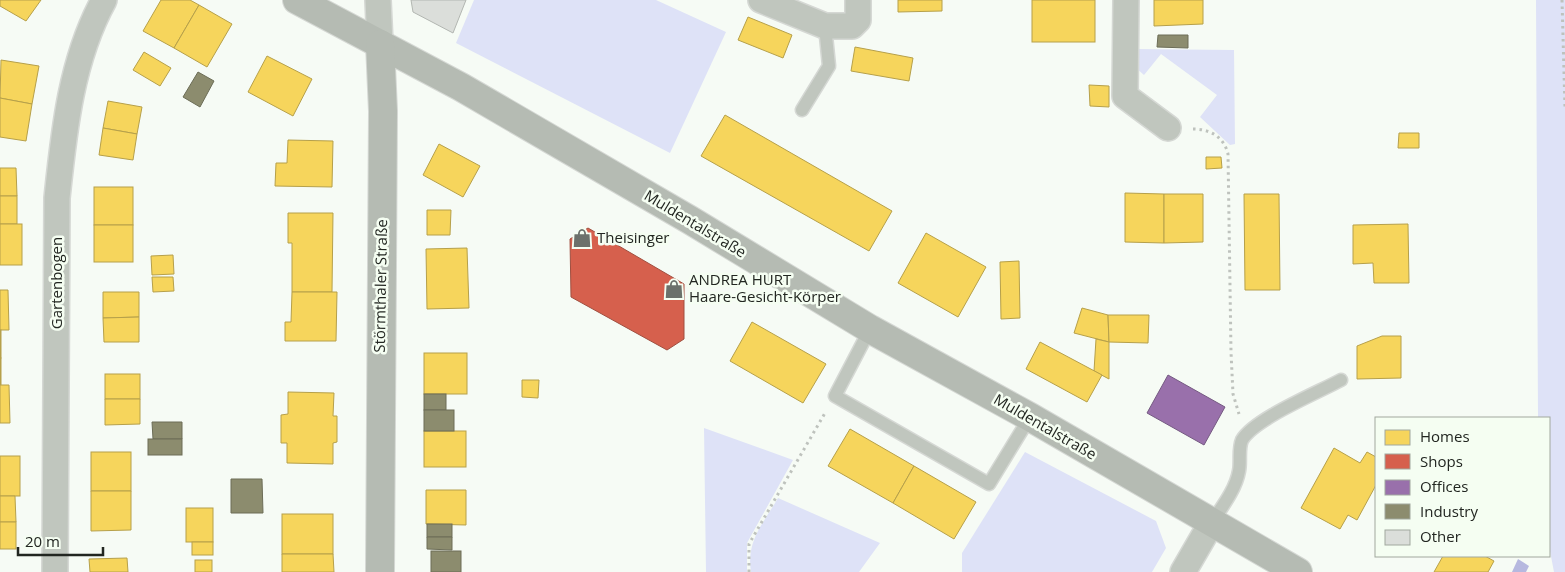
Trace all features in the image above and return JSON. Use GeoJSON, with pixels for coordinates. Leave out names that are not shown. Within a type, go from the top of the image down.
{"type":"FeatureCollection","features":[{"type":"Feature","properties":{"kind":"main road","name":"Muldentalstraße"},"geometry":{"type":"LineString","coordinates":[[297,0],[461,87],[870,329],[1030,417],[1298,572]]}},
{"type":"Feature","properties":{"kind":"main road","name":"Störmthaler Straße"},"geometry":{"type":"LineString","coordinates":[[380,44],[383,111],[380,572]]}},
{"type":"Feature","properties":{"kind":"street","name":"Gartenbogen"},"geometry":{"type":"LineString","coordinates":[[55,572],[58,198],[63,139],[75,78],[92,20],[104,0]]}},
{"type":"Feature","properties":{"kind":"street","name":"Störmthaler Straße"},"geometry":{"type":"LineString","coordinates":[[378,0],[380,44]]}},
{"type":"Feature","properties":{"kind":"street"},"geometry":{"type":"LineString","coordinates":[[762,0],[825,26],[852,26],[858,20],[858,0]]}},
{"type":"Feature","properties":{"kind":"street"},"geometry":{"type":"LineString","coordinates":[[1126,0],[1125,96],[1168,128]]}},
{"type":"Feature","properties":{"kind":"street"},"geometry":{"type":"LineString","coordinates":[[1183,572],[1212,522]]}},
{"type":"Feature","properties":{"kind":"lane"},"geometry":{"type":"LineString","coordinates":[[802,110],[829,66],[825,26]]}},
{"type":"Feature","properties":{"kind":"lane"},"geometry":{"type":"LineString","coordinates":[[870,329],[835,396],[989,484],[1030,417]]}},
{"type":"Feature","properties":{"kind":"lane"},"geometry":{"type":"LineString","coordinates":[[1212,522],[1234,487],[1239,472],[1241,442],[1250,431],[1274,415],[1341,380]]}},
{"type":"Feature","properties":{"kind":"path"},"geometry":{"type":"LineString","coordinates":[[1562,0],[1565,108]]}},
{"type":"Feature","properties":{"kind":"path"},"geometry":{"type":"LineString","coordinates":[[1168,128],[1202,129],[1215,134],[1226,146],[1233,394],[1239,414],[1250,431]]}},
{"type":"Feature","properties":{"kind":"path"},"geometry":{"type":"LineString","coordinates":[[750,572],[749,544],[835,396]]}},
{"type":"Feature","properties":{"kind":"shaded area"},"geometry":{"type":"Polygon","coordinates":[[[474,0],[656,0],[726,32],[670,153],[456,43],[474,0]]]}},
{"type":"Feature","properties":{"kind":"shaded area"},"geometry":{"type":"Polygon","coordinates":[[[1536,0],[1565,0],[1565,572],[1554,572],[1550,551],[1550,417],[1538,417],[1536,0]]]}},
{"type":"Feature","properties":{"kind":"shaded area"},"geometry":{"type":"Polygon","coordinates":[[[1134,49],[1234,50],[1235,144],[1230,145],[1200,117],[1217,95],[1161,54],[1144,75],[1135,67],[1134,49]]]}},
{"type":"Feature","properties":{"kind":"shaded area"},"geometry":{"type":"Polygon","coordinates":[[[704,428],[793,460],[747,543],[747,572],[706,572],[704,428]]]}},
{"type":"Feature","properties":{"kind":"shaded area"},"geometry":{"type":"Polygon","coordinates":[[[1025,452],[1156,521],[1166,548],[1152,572],[962,572],[962,553],[1025,452]]]}},
{"type":"Feature","properties":{"kind":"shaded area"},"geometry":{"type":"Polygon","coordinates":[[[778,498],[880,543],[859,572],[751,572],[750,561],[753,542],[778,498]]]}},
{"type":"Feature","properties":{"kind":"water"},"geometry":{"type":"Polygon","coordinates":[[[1518,559],[1529,566],[1526,572],[1512,572],[1518,559]]]}},
{"type":"Feature","properties":{"kind":"building: Homes"},"geometry":{"type":"Polygon","coordinates":[[[0,0],[41,0],[26,21],[0,6],[0,0]]]}},
{"type":"Feature","properties":{"kind":"building: Homes"},"geometry":{"type":"Polygon","coordinates":[[[161,0],[190,0],[199,5],[174,48],[143,31],[161,0]]]}},
{"type":"Feature","properties":{"kind":"building: Homes"},"geometry":{"type":"Polygon","coordinates":[[[898,0],[942,0],[942,11],[898,12],[898,0]]]}},
{"type":"Feature","properties":{"kind":"building: Homes"},"geometry":{"type":"Polygon","coordinates":[[[1032,0],[1095,0],[1095,42],[1032,42],[1032,0]]]}},
{"type":"Feature","properties":{"kind":"building: Homes"},"geometry":{"type":"Polygon","coordinates":[[[1154,0],[1203,0],[1203,24],[1154,26],[1154,0]]]}},
{"type":"Feature","properties":{"kind":"building: Homes"},"geometry":{"type":"Polygon","coordinates":[[[199,5],[232,24],[207,67],[174,48],[199,5]]]}},
{"type":"Feature","properties":{"kind":"building: Homes"},"geometry":{"type":"Polygon","coordinates":[[[748,17],[792,35],[783,58],[738,40],[748,17]]]}},
{"type":"Feature","properties":{"kind":"building: Homes"},"geometry":{"type":"Polygon","coordinates":[[[855,47],[913,58],[909,81],[851,71],[855,47]]]}},
{"type":"Feature","properties":{"kind":"building: Homes"},"geometry":{"type":"Polygon","coordinates":[[[144,52],[171,68],[160,86],[133,70],[144,52]]]}},
{"type":"Feature","properties":{"kind":"building: Homes"},"geometry":{"type":"Polygon","coordinates":[[[267,56],[312,79],[293,116],[248,92],[267,56]]]}},
{"type":"Feature","properties":{"kind":"building: Homes"},"geometry":{"type":"Polygon","coordinates":[[[1,60],[39,66],[32,104],[0,98],[1,60]]]}},
{"type":"Feature","properties":{"kind":"building: Homes"},"geometry":{"type":"Polygon","coordinates":[[[1089,85],[1109,86],[1109,107],[1090,106],[1089,85]]]}},
{"type":"Feature","properties":{"kind":"building: Homes"},"geometry":{"type":"Polygon","coordinates":[[[0,98],[32,104],[26,141],[0,137],[0,98]]]}},
{"type":"Feature","properties":{"kind":"building: Homes"},"geometry":{"type":"Polygon","coordinates":[[[108,101],[142,107],[137,134],[103,128],[108,101]]]}},
{"type":"Feature","properties":{"kind":"building: Homes"},"geometry":{"type":"Polygon","coordinates":[[[725,115],[892,211],[869,251],[701,156],[725,115]]]}},
{"type":"Feature","properties":{"kind":"building: Homes"},"geometry":{"type":"Polygon","coordinates":[[[103,128],[137,134],[133,160],[99,155],[103,128]]]}},
{"type":"Feature","properties":{"kind":"building: Homes"},"geometry":{"type":"Polygon","coordinates":[[[1399,133],[1419,133],[1419,148],[1398,148],[1399,133]]]}},
{"type":"Feature","properties":{"kind":"building: Homes"},"geometry":{"type":"Polygon","coordinates":[[[288,140],[333,141],[332,187],[275,186],[276,163],[287,163],[288,140]]]}},
{"type":"Feature","properties":{"kind":"building: Homes"},"geometry":{"type":"Polygon","coordinates":[[[439,144],[480,166],[463,197],[423,175],[439,144]]]}},
{"type":"Feature","properties":{"kind":"building: Homes"},"geometry":{"type":"Polygon","coordinates":[[[1206,157],[1221,157],[1222,168],[1206,169],[1206,157]]]}},
{"type":"Feature","properties":{"kind":"building: Homes"},"geometry":{"type":"Polygon","coordinates":[[[0,168],[16,168],[17,196],[0,196],[0,168]]]}},
{"type":"Feature","properties":{"kind":"building: Homes"},"geometry":{"type":"Polygon","coordinates":[[[94,187],[133,187],[133,225],[94,225],[94,187]]]}},
{"type":"Feature","properties":{"kind":"building: Homes"},"geometry":{"type":"Polygon","coordinates":[[[1125,193],[1164,194],[1164,243],[1125,242],[1125,193]]]}},
{"type":"Feature","properties":{"kind":"building: Homes"},"geometry":{"type":"Polygon","coordinates":[[[1164,194],[1203,194],[1203,242],[1164,243],[1164,194]]]}},
{"type":"Feature","properties":{"kind":"building: Homes"},"geometry":{"type":"Polygon","coordinates":[[[1244,194],[1279,194],[1280,290],[1245,290],[1244,194]]]}},
{"type":"Feature","properties":{"kind":"building: Homes"},"geometry":{"type":"Polygon","coordinates":[[[0,196],[17,196],[17,224],[0,224],[0,196]]]}},
{"type":"Feature","properties":{"kind":"building: Homes"},"geometry":{"type":"Polygon","coordinates":[[[427,210],[451,210],[450,235],[427,235],[427,210]]]}},
{"type":"Feature","properties":{"kind":"building: Homes"},"geometry":{"type":"Polygon","coordinates":[[[288,213],[333,213],[332,292],[292,292],[292,243],[288,243],[288,213]]]}},
{"type":"Feature","properties":{"kind":"building: Homes"},"geometry":{"type":"Polygon","coordinates":[[[0,224],[22,224],[22,265],[0,265],[0,224]]]}},
{"type":"Feature","properties":{"kind":"building: Homes"},"geometry":{"type":"Polygon","coordinates":[[[1408,224],[1409,283],[1374,283],[1373,263],[1353,264],[1353,225],[1408,224]]]}},
{"type":"Feature","properties":{"kind":"building: Homes"},"geometry":{"type":"Polygon","coordinates":[[[94,225],[133,225],[133,262],[94,262],[94,225]]]}},
{"type":"Feature","properties":{"kind":"building: Homes"},"geometry":{"type":"Polygon","coordinates":[[[926,233],[986,267],[958,317],[898,283],[926,233]]]}},
{"type":"Feature","properties":{"kind":"building: Homes"},"geometry":{"type":"Polygon","coordinates":[[[467,248],[469,308],[427,309],[426,249],[467,248]]]}},
{"type":"Feature","properties":{"kind":"building: Homes"},"geometry":{"type":"Polygon","coordinates":[[[173,255],[174,274],[152,275],[151,256],[173,255]]]}},
{"type":"Feature","properties":{"kind":"building: Homes"},"geometry":{"type":"Polygon","coordinates":[[[1019,261],[1020,318],[1001,319],[1000,262],[1019,261]]]}},
{"type":"Feature","properties":{"kind":"building: Homes"},"geometry":{"type":"Polygon","coordinates":[[[152,277],[173,277],[174,291],[153,292],[152,277]]]}},
{"type":"Feature","properties":{"kind":"building: Homes"},"geometry":{"type":"Polygon","coordinates":[[[0,290],[8,290],[9,330],[0,330],[0,290]]]}},
{"type":"Feature","properties":{"kind":"building: Homes"},"geometry":{"type":"Polygon","coordinates":[[[103,292],[139,292],[139,317],[103,318],[103,292]]]}},
{"type":"Feature","properties":{"kind":"building: Homes"},"geometry":{"type":"Polygon","coordinates":[[[292,292],[337,292],[336,341],[285,341],[285,322],[291,322],[292,292]]]}},
{"type":"Feature","properties":{"kind":"building: Homes"},"geometry":{"type":"Polygon","coordinates":[[[1082,308],[1108,315],[1109,342],[1074,333],[1082,308]]]}},
{"type":"Feature","properties":{"kind":"building: Homes"},"geometry":{"type":"Polygon","coordinates":[[[1108,315],[1149,315],[1148,343],[1109,342],[1108,315]]]}},
{"type":"Feature","properties":{"kind":"building: Homes"},"geometry":{"type":"Polygon","coordinates":[[[139,317],[139,342],[104,342],[103,318],[139,317]]]}},
{"type":"Feature","properties":{"kind":"building: Homes"},"geometry":{"type":"Polygon","coordinates":[[[752,322],[826,364],[803,403],[730,361],[752,322]]]}},
{"type":"Feature","properties":{"kind":"building: Homes"},"geometry":{"type":"Polygon","coordinates":[[[1,330],[1,358],[0,358],[1,330]]]}},
{"type":"Feature","properties":{"kind":"building: Homes"},"geometry":{"type":"Polygon","coordinates":[[[1382,336],[1401,336],[1401,378],[1357,379],[1357,346],[1382,336]]]}},
{"type":"Feature","properties":{"kind":"building: Homes"},"geometry":{"type":"Polygon","coordinates":[[[1096,339],[1109,342],[1109,379],[1094,371],[1096,339]]]}},
{"type":"Feature","properties":{"kind":"building: Homes"},"geometry":{"type":"Polygon","coordinates":[[[1040,342],[1102,375],[1087,402],[1026,369],[1040,342]]]}},
{"type":"Feature","properties":{"kind":"building: Homes"},"geometry":{"type":"Polygon","coordinates":[[[424,353],[467,353],[467,394],[424,394],[424,353]]]}},
{"type":"Feature","properties":{"kind":"building: Homes"},"geometry":{"type":"Polygon","coordinates":[[[1,358],[1,385],[0,385],[1,358]]]}},
{"type":"Feature","properties":{"kind":"building: Homes"},"geometry":{"type":"Polygon","coordinates":[[[105,374],[140,374],[140,399],[105,399],[105,374]]]}},
{"type":"Feature","properties":{"kind":"building: Homes"},"geometry":{"type":"Polygon","coordinates":[[[522,380],[539,380],[538,398],[522,397],[522,380]]]}},
{"type":"Feature","properties":{"kind":"building: Homes"},"geometry":{"type":"Polygon","coordinates":[[[0,385],[9,385],[10,423],[0,423],[0,385]]]}},
{"type":"Feature","properties":{"kind":"building: Homes"},"geometry":{"type":"Polygon","coordinates":[[[288,392],[334,393],[333,416],[337,416],[337,442],[333,443],[333,464],[287,463],[287,443],[281,443],[281,415],[288,414],[288,392]]]}},
{"type":"Feature","properties":{"kind":"building: Homes"},"geometry":{"type":"Polygon","coordinates":[[[105,399],[140,399],[140,424],[105,425],[105,399]]]}},
{"type":"Feature","properties":{"kind":"building: Homes"},"geometry":{"type":"Polygon","coordinates":[[[850,429],[914,466],[893,503],[828,466],[850,429]]]}},
{"type":"Feature","properties":{"kind":"building: Homes"},"geometry":{"type":"Polygon","coordinates":[[[424,431],[466,431],[466,467],[424,467],[424,431]]]}},
{"type":"Feature","properties":{"kind":"building: Homes"},"geometry":{"type":"Polygon","coordinates":[[[1334,448],[1360,463],[1367,452],[1375,456],[1375,487],[1357,520],[1348,515],[1340,529],[1301,508],[1334,448]]]}},
{"type":"Feature","properties":{"kind":"building: Homes"},"geometry":{"type":"Polygon","coordinates":[[[91,452],[131,452],[131,491],[91,491],[91,452]]]}},
{"type":"Feature","properties":{"kind":"building: Homes"},"geometry":{"type":"Polygon","coordinates":[[[0,456],[20,456],[20,496],[0,496],[0,456]]]}},
{"type":"Feature","properties":{"kind":"building: Homes"},"geometry":{"type":"Polygon","coordinates":[[[914,466],[976,502],[954,539],[893,503],[914,466]]]}},
{"type":"Feature","properties":{"kind":"building: Homes"},"geometry":{"type":"Polygon","coordinates":[[[426,490],[466,490],[466,525],[426,524],[426,490]]]}},
{"type":"Feature","properties":{"kind":"building: Homes"},"geometry":{"type":"Polygon","coordinates":[[[91,491],[131,491],[131,530],[91,531],[91,491]]]}},
{"type":"Feature","properties":{"kind":"building: Homes"},"geometry":{"type":"Polygon","coordinates":[[[0,496],[15,496],[16,522],[0,522],[0,496]]]}},
{"type":"Feature","properties":{"kind":"building: Homes"},"geometry":{"type":"Polygon","coordinates":[[[186,508],[213,508],[213,542],[186,542],[186,508]]]}},
{"type":"Feature","properties":{"kind":"building: Homes"},"geometry":{"type":"Polygon","coordinates":[[[282,514],[333,514],[333,554],[282,554],[282,514]]]}},
{"type":"Feature","properties":{"kind":"building: Homes"},"geometry":{"type":"Polygon","coordinates":[[[0,522],[16,522],[16,549],[0,549],[0,522]]]}},
{"type":"Feature","properties":{"kind":"building: Homes"},"geometry":{"type":"Polygon","coordinates":[[[192,542],[213,542],[213,555],[192,555],[192,542]]]}},
{"type":"Feature","properties":{"kind":"building: Homes"},"geometry":{"type":"Polygon","coordinates":[[[282,554],[333,554],[334,572],[282,572],[282,554]]]}},
{"type":"Feature","properties":{"kind":"building: Homes"},"geometry":{"type":"Polygon","coordinates":[[[1442,557],[1487,557],[1494,561],[1488,572],[1434,572],[1442,557]]]}},
{"type":"Feature","properties":{"kind":"building: Homes"},"geometry":{"type":"Polygon","coordinates":[[[127,558],[128,572],[90,572],[89,559],[127,558]]]}},
{"type":"Feature","properties":{"kind":"building: Homes"},"geometry":{"type":"Polygon","coordinates":[[[195,560],[212,560],[212,572],[195,572],[195,560]]]}},
{"type":"Feature","properties":{"kind":"building: Shops"},"geometry":{"type":"Polygon","coordinates":[[[588,228],[684,284],[684,339],[667,350],[571,297],[570,239],[588,228]]]}},
{"type":"Feature","properties":{"kind":"building: Offices"},"geometry":{"type":"Polygon","coordinates":[[[1168,375],[1225,407],[1204,445],[1147,413],[1168,375]]]}},
{"type":"Feature","properties":{"kind":"building: Industry"},"geometry":{"type":"Polygon","coordinates":[[[1158,35],[1188,35],[1188,48],[1157,47],[1158,35]]]}},
{"type":"Feature","properties":{"kind":"building: Industry"},"geometry":{"type":"Polygon","coordinates":[[[198,72],[214,81],[200,107],[183,97],[198,72]]]}},
{"type":"Feature","properties":{"kind":"building: Industry"},"geometry":{"type":"Polygon","coordinates":[[[424,394],[446,394],[446,410],[424,410],[424,394]]]}},
{"type":"Feature","properties":{"kind":"building: Industry"},"geometry":{"type":"Polygon","coordinates":[[[424,410],[454,410],[454,431],[424,431],[424,410]]]}},
{"type":"Feature","properties":{"kind":"building: Industry"},"geometry":{"type":"Polygon","coordinates":[[[152,422],[182,422],[182,439],[153,439],[152,422]]]}},
{"type":"Feature","properties":{"kind":"building: Industry"},"geometry":{"type":"Polygon","coordinates":[[[148,439],[182,439],[182,455],[148,455],[148,439]]]}},
{"type":"Feature","properties":{"kind":"building: Industry"},"geometry":{"type":"Polygon","coordinates":[[[231,479],[262,479],[263,513],[231,513],[231,479]]]}},
{"type":"Feature","properties":{"kind":"building: Industry"},"geometry":{"type":"Polygon","coordinates":[[[427,524],[452,524],[452,537],[427,537],[427,524]]]}},
{"type":"Feature","properties":{"kind":"building: Industry"},"geometry":{"type":"Polygon","coordinates":[[[427,537],[452,537],[452,550],[427,549],[427,537]]]}},
{"type":"Feature","properties":{"kind":"building: Industry"},"geometry":{"type":"Polygon","coordinates":[[[431,551],[461,551],[461,572],[431,572],[431,551]]]}},
{"type":"Feature","properties":{"kind":"building: Other"},"geometry":{"type":"Polygon","coordinates":[[[411,0],[466,0],[453,33],[413,12],[411,0]]]}},
{"type":"Feature","properties":{"kind":"place","name":"Theisinger"},"geometry":{"type":"Point","coordinates":[582,238]}},
{"type":"Feature","properties":{"kind":"place","name":"ANDREA HURT Haare-Gesicht-Körper"},"geometry":{"type":"Point","coordinates":[674,289]}}]}
